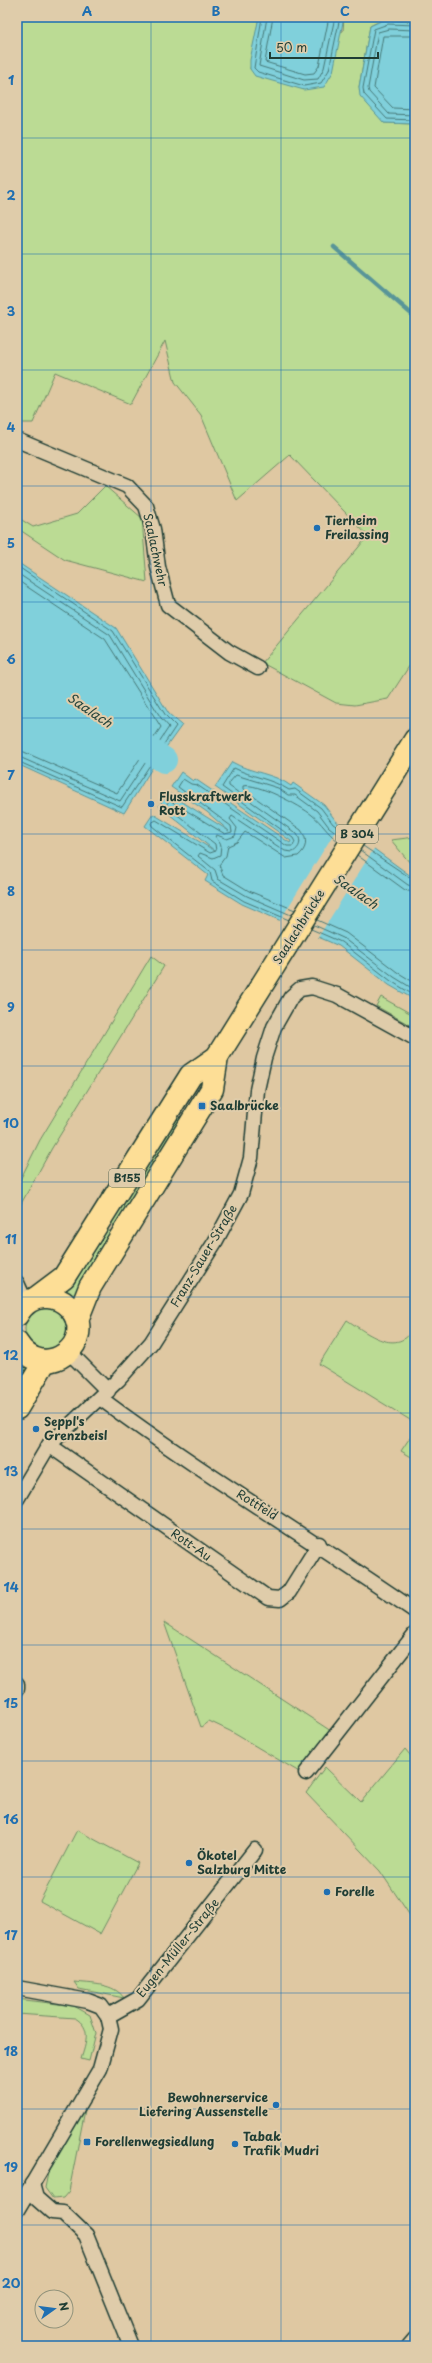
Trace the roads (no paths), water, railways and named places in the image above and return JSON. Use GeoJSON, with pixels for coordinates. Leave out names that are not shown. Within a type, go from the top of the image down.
{"type":"FeatureCollection","features":[{"type":"Feature","properties":{"kind":"main road","name":"Saalachbrücke"},"geometry":{"type":"LineString","coordinates":[[217,1057],[415,740]]}},
{"type":"Feature","properties":{"kind":"main road","name":"B155"},"geometry":{"type":"LineString","coordinates":[[26,1305],[64,1277],[191,1075],[217,1057]]}},
{"type":"Feature","properties":{"kind":"main road","name":"B155"},"geometry":{"type":"LineString","coordinates":[[77,1320],[90,1287],[212,1088],[217,1057]]}},
{"type":"Feature","properties":{"kind":"main road"},"geometry":{"type":"LineString","coordinates":[[17,1343],[28,1356],[45,1361],[54,1360],[68,1352],[77,1337],[77,1320],[69,1307],[56,1298],[26,1305]]}},
{"type":"Feature","properties":{"kind":"main road"},"geometry":{"type":"LineString","coordinates":[[17,1408],[45,1361]]}},
{"type":"Feature","properties":{"kind":"street","name":"Saalachwehr"},"geometry":{"type":"LineString","coordinates":[[17,440],[127,486],[146,506],[153,529],[158,567],[168,605],[229,652],[258,668]]}},
{"type":"Feature","properties":{"kind":"street","name":"Franz-Sauer-Straße"},"geometry":{"type":"LineString","coordinates":[[17,1499],[49,1445],[104,1395],[151,1343],[215,1242],[241,1194],[251,1158],[257,1090],[264,1058],[274,1027],[291,997],[300,989],[312,987],[337,995],[415,1038]]}},
{"type":"Feature","properties":{"kind":"street"},"geometry":{"type":"LineString","coordinates":[[17,1283],[26,1305]]}},
{"type":"Feature","properties":{"kind":"street"},"geometry":{"type":"LineString","coordinates":[[68,1352],[88,1370],[104,1395]]}},
{"type":"Feature","properties":{"kind":"street","name":"Rottfeld"},"geometry":{"type":"LineString","coordinates":[[104,1395],[167,1448],[319,1544],[415,1611]]}},
{"type":"Feature","properties":{"kind":"street","name":"Rott-Au"},"geometry":{"type":"LineString","coordinates":[[49,1445],[268,1598],[280,1599],[289,1592],[319,1544]]}},
{"type":"Feature","properties":{"kind":"street"},"geometry":{"type":"LineString","coordinates":[[306,1773],[415,1634]]}},
{"type":"Feature","properties":{"kind":"street"},"geometry":{"type":"LineString","coordinates":[[17,1684],[17,1689]]}},
{"type":"Feature","properties":{"kind":"street","name":"Eugen-Müller-Straße"},"geometry":{"type":"LineString","coordinates":[[108,2016],[138,1999],[255,1850]]}},
{"type":"Feature","properties":{"kind":"street"},"geometry":{"type":"LineString","coordinates":[[17,1988],[88,2001],[101,2006],[108,2016],[111,2029],[100,2068],[17,2210]]}},
{"type":"Feature","properties":{"kind":"street"},"geometry":{"type":"LineString","coordinates":[[32,2184],[36,2198],[52,2212],[63,2213],[86,2235],[131,2346]]}},
{"type":"Feature","properties":{"kind":"street"},"geometry":{"type":"LineString","coordinates":[[409,2346],[415,2338]]}},
{"type":"Feature","properties":{"kind":"water"},"geometry":{"type":"Polygon","coordinates":[[[259,17],[344,17],[333,72],[324,87],[304,90],[255,76],[250,69],[250,60],[259,17]]]}},
{"type":"Feature","properties":{"kind":"water"},"geometry":{"type":"Polygon","coordinates":[[[388,20],[415,22],[415,124],[384,123],[360,96],[359,87],[370,26],[381,21],[388,20]]]}},
{"type":"Feature","properties":{"kind":"water"},"geometry":{"type":"Polygon","coordinates":[[[17,562],[116,628],[169,714],[182,725],[159,757],[124,813],[17,764],[17,562]]]}},
{"type":"Feature","properties":{"kind":"water"},"geometry":{"type":"Polygon","coordinates":[[[232,762],[247,769],[277,778],[291,786],[293,783],[324,805],[336,821],[415,879],[415,1000],[389,985],[339,946],[242,904],[205,881],[208,875],[145,826],[153,814],[215,851],[159,806],[168,793],[229,831],[207,812],[171,787],[181,772],[193,781],[195,779],[290,843],[291,841],[215,787],[232,762]]]}},
{"type":"Feature","properties":{"kind":"waterway"},"geometry":{"type":"LineString","coordinates":[[334,247],[415,317]]}},
{"type":"Feature","properties":{"kind":"waterway","name":"Saalach"},"geometry":{"type":"LineString","coordinates":[[130,737],[164,760]]}},
{"type":"Feature","properties":{"kind":"place","name":"Tierheim Freilassing"},"geometry":{"type":"Point","coordinates":[317,528]}},
{"type":"Feature","properties":{"kind":"place","name":"Flusskraftwerk Rott"},"geometry":{"type":"Point","coordinates":[151,804]}},
{"type":"Feature","properties":{"kind":"place","name":"Saalbrücke"},"geometry":{"type":"Point","coordinates":[202,1106]}},
{"type":"Feature","properties":{"kind":"place","name":"Seppl's Grenzbeisl"},"geometry":{"type":"Point","coordinates":[36,1429]}},
{"type":"Feature","properties":{"kind":"place","name":"Ökotel Salzburg Mitte"},"geometry":{"type":"Point","coordinates":[189,1863]}},
{"type":"Feature","properties":{"kind":"place","name":"Forelle"},"geometry":{"type":"Point","coordinates":[327,1892]}},
{"type":"Feature","properties":{"kind":"place","name":"Bewohnerservice Liefering Aussenstelle"},"geometry":{"type":"Point","coordinates":[276,2105]}},
{"type":"Feature","properties":{"kind":"place","name":"Forellenwegsiedlung"},"geometry":{"type":"Point","coordinates":[87,2142]}},
{"type":"Feature","properties":{"kind":"place","name":"Tabak Trafik Mudri"},"geometry":{"type":"Point","coordinates":[235,2144]}}]}
